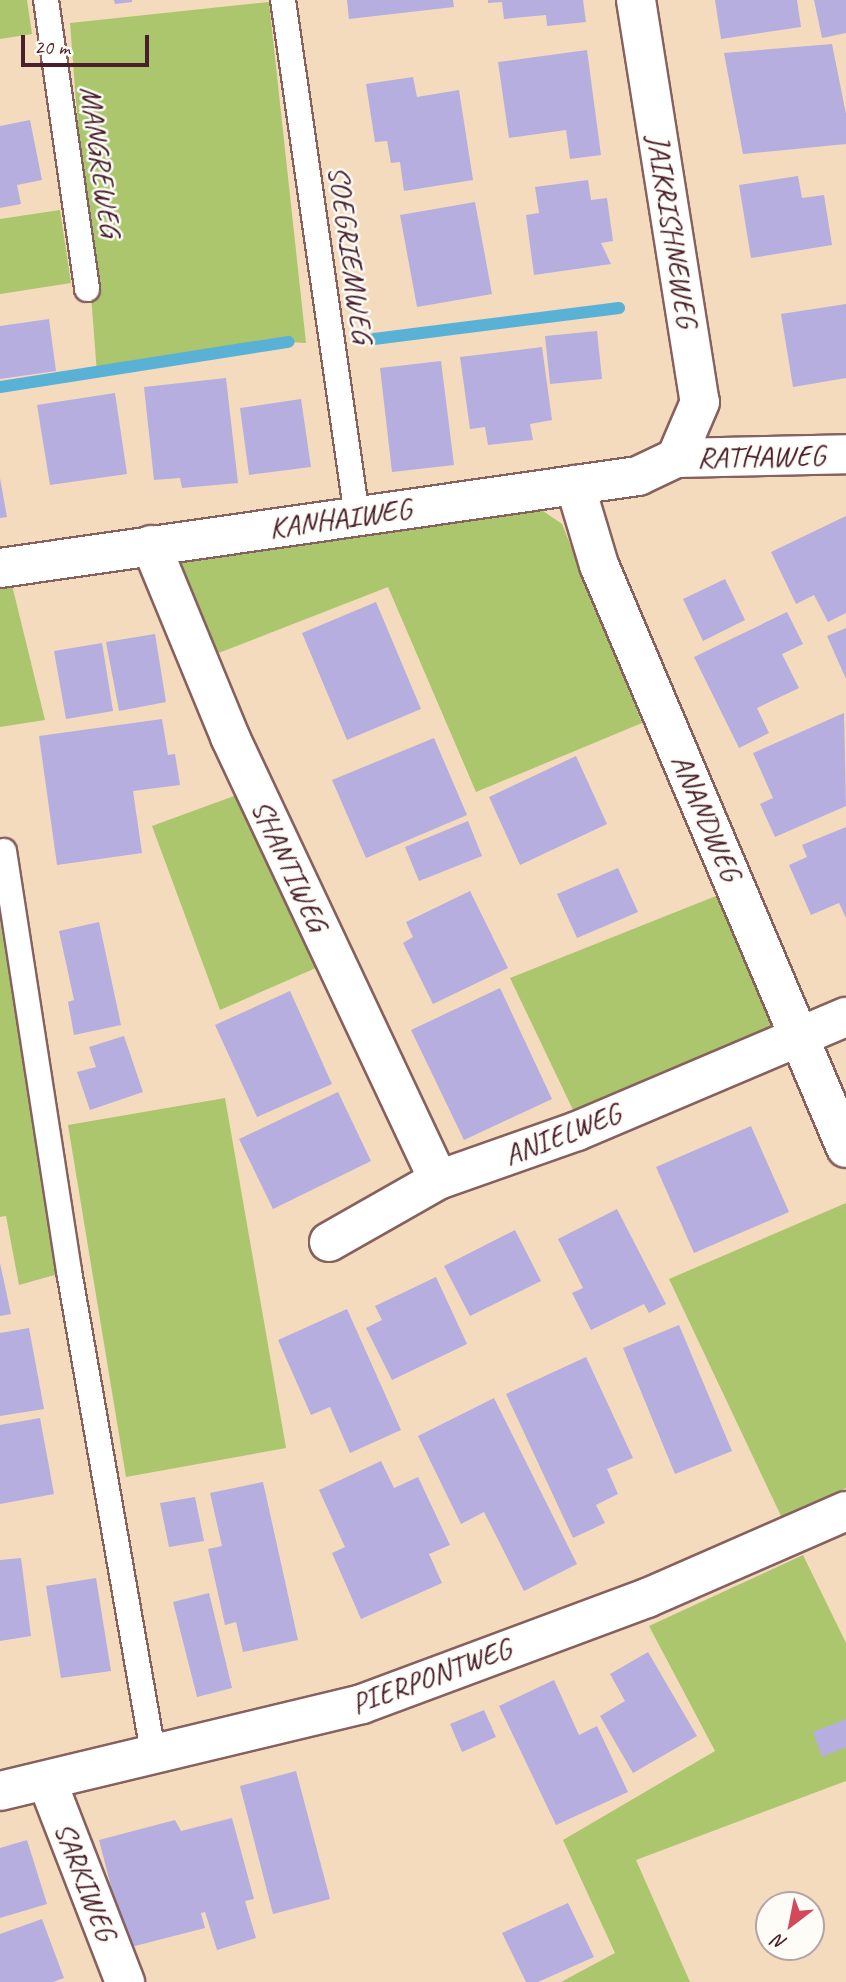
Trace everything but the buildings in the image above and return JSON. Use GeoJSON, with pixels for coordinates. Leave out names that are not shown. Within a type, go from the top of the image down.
{"type":"FeatureCollection","features":[{"type":"Feature","properties":{"kind":"street","name":"JAIKRISHNEWEG"},"geometry":{"type":"LineString","coordinates":[[636,0],[700,402],[676,458]]}},
{"type":"Feature","properties":{"kind":"street","name":"RATHAWEG"},"geometry":{"type":"LineString","coordinates":[[676,458],[846,454]]}},
{"type":"Feature","properties":{"kind":"street","name":"KANHAIWEG"},"geometry":{"type":"LineString","coordinates":[[0,568],[638,476],[676,458]]}},
{"type":"Feature","properties":{"kind":"street","name":"ANANDWEG"},"geometry":{"type":"LineString","coordinates":[[575,485],[599,565],[802,1037],[846,1148]]}},
{"type":"Feature","properties":{"kind":"street","name":"SHANTIWEG"},"geometry":{"type":"LineString","coordinates":[[151,545],[230,737],[438,1180]]}},
{"type":"Feature","properties":{"kind":"street"},"geometry":{"type":"LineString","coordinates":[[802,1037],[846,1017]]}},
{"type":"Feature","properties":{"kind":"street","name":"ANIELWEG"},"geometry":{"type":"LineString","coordinates":[[329,1242],[438,1180],[577,1130],[802,1037]]}},
{"type":"Feature","properties":{"kind":"street","name":"PIERPONTWEG"},"geometry":{"type":"LineString","coordinates":[[0,1791],[362,1704],[647,1598],[846,1511]]}},
{"type":"Feature","properties":{"kind":"street","name":"SARKIWEG"},"geometry":{"type":"LineString","coordinates":[[47,1781],[125,1982]]}},
{"type":"Feature","properties":{"kind":"lane","name":"MANGREWEG"},"geometry":{"type":"LineString","coordinates":[[46,0],[87,289]]}},
{"type":"Feature","properties":{"kind":"lane","name":"SOEGRIEMWEG"},"geometry":{"type":"LineString","coordinates":[[283,0],[357,516]]}},
{"type":"Feature","properties":{"kind":"lane"},"geometry":{"type":"LineString","coordinates":[[4,851],[69,1271],[153,1754]]}},
{"type":"Feature","properties":{"kind":"green space"},"geometry":{"type":"Polygon","coordinates":[[[0,0],[27,0],[32,34],[0,39],[0,0]]]}},
{"type":"Feature","properties":{"kind":"green space"},"geometry":{"type":"Polygon","coordinates":[[[269,2],[306,343],[289,342],[97,373],[70,23],[269,2]]]}},
{"type":"Feature","properties":{"kind":"green space"},"geometry":{"type":"Polygon","coordinates":[[[60,210],[71,283],[0,294],[0,219],[60,210]]]}},
{"type":"Feature","properties":{"kind":"green space"},"geometry":{"type":"Polygon","coordinates":[[[540,509],[562,524],[642,723],[476,792],[388,587],[216,654],[178,555],[540,509]]]}},
{"type":"Feature","properties":{"kind":"green space"},"geometry":{"type":"Polygon","coordinates":[[[11,581],[45,720],[0,727],[0,583],[11,581]]]}},
{"type":"Feature","properties":{"kind":"green space"},"geometry":{"type":"Polygon","coordinates":[[[245,792],[318,967],[220,1010],[152,826],[245,792]]]}},
{"type":"Feature","properties":{"kind":"green space"},"geometry":{"type":"Polygon","coordinates":[[[721,894],[779,1035],[574,1112],[510,978],[721,894]]]}},
{"type":"Feature","properties":{"kind":"green space"},"geometry":{"type":"Polygon","coordinates":[[[0,920],[58,1274],[19,1285],[6,1216],[0,1217],[0,920]]]}},
{"type":"Feature","properties":{"kind":"green space"},"geometry":{"type":"Polygon","coordinates":[[[225,1098],[286,1448],[126,1477],[68,1125],[225,1098]]]}},
{"type":"Feature","properties":{"kind":"green space"},"geometry":{"type":"Polygon","coordinates":[[[846,1203],[846,1488],[782,1518],[669,1279],[846,1203]]]}},
{"type":"Feature","properties":{"kind":"green space"},"geometry":{"type":"Polygon","coordinates":[[[803,1555],[846,1643],[846,1781],[636,1860],[690,1982],[561,1982],[615,1953],[563,1840],[715,1751],[649,1626],[803,1555]]]}},
{"type":"Feature","properties":{"kind":"waterway"},"geometry":{"type":"LineString","coordinates":[[374,339],[619,308]]}},
{"type":"Feature","properties":{"kind":"waterway"},"geometry":{"type":"LineString","coordinates":[[0,387],[289,342]]}}]}
